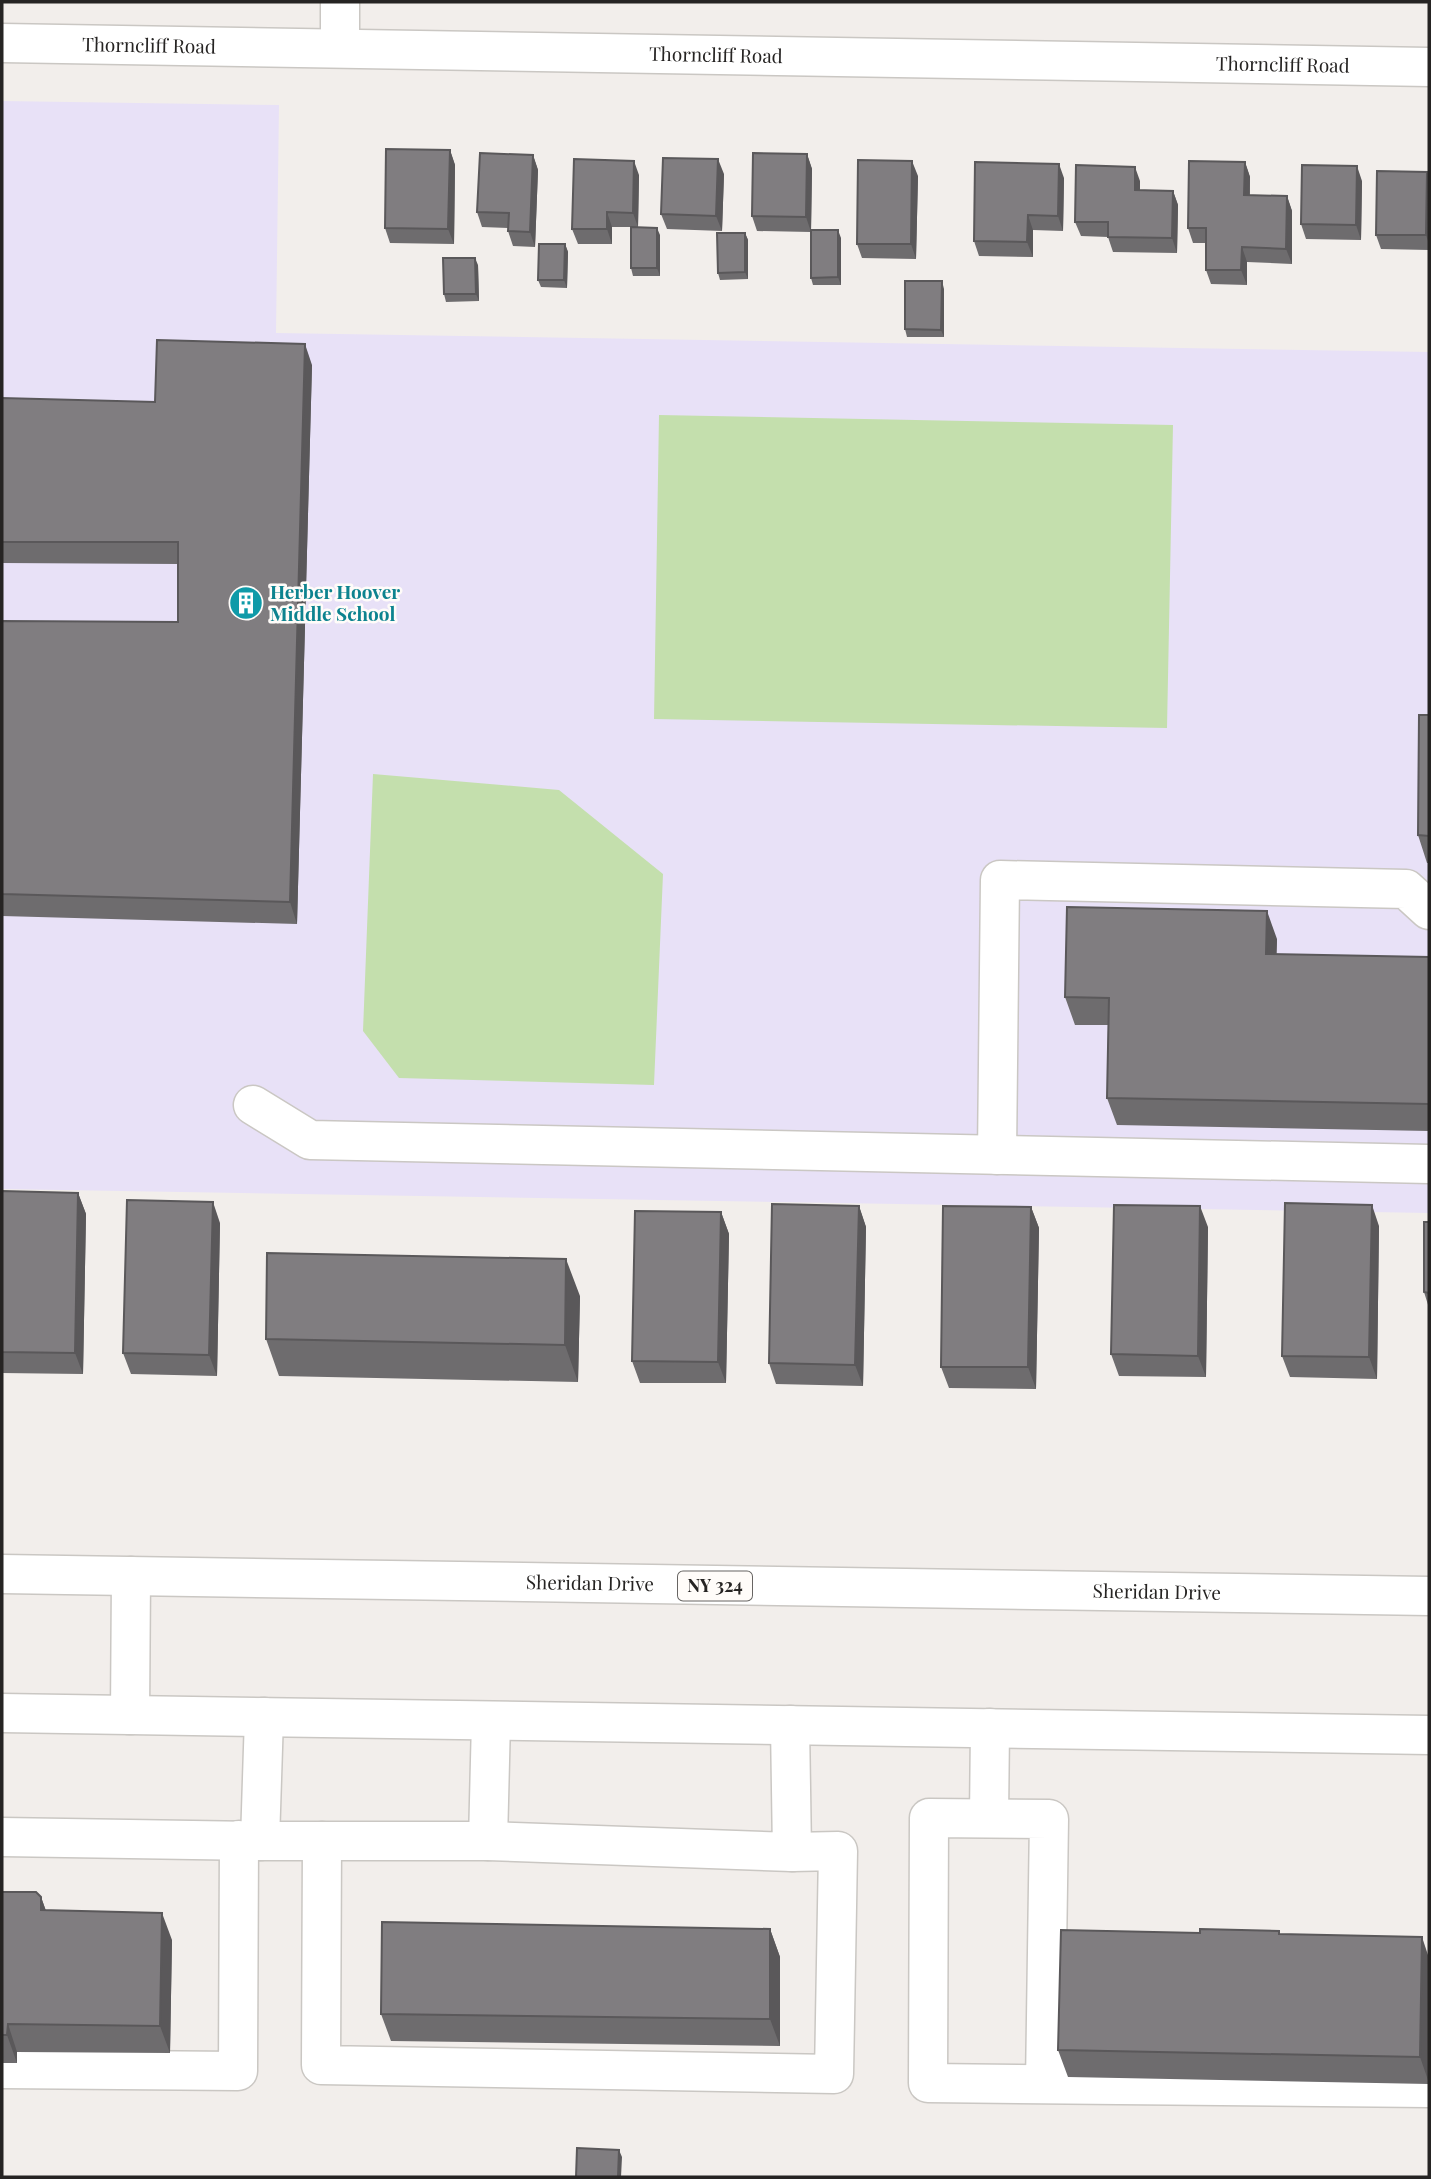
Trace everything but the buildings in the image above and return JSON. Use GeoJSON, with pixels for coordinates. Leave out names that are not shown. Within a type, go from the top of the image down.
{"type":"FeatureCollection","features":[{"type":"Feature","properties":{"kind":"main road"},"geometry":{"type":"LineString","coordinates":[[340,2],[340,48]]}},
{"type":"Feature","properties":{"kind":"main road","name":"Thorncliff Road"},"geometry":{"type":"LineString","coordinates":[[2,43],[1429,67]]}},
{"type":"Feature","properties":{"kind":"main road"},"geometry":{"type":"LineString","coordinates":[[997,1155],[1000,880],[1406,889],[1429,910]]}},
{"type":"Feature","properties":{"kind":"main road"},"geometry":{"type":"LineString","coordinates":[[253,1105],[310,1140],[1429,1164]]}},
{"type":"Feature","properties":{"kind":"main road","name":"Sheridan Drive"},"geometry":{"type":"LineString","coordinates":[[2,1574],[1429,1596]]}},
{"type":"Feature","properties":{"kind":"main road"},"geometry":{"type":"LineString","coordinates":[[130,1715],[131,1576]]}},
{"type":"Feature","properties":{"kind":"main road"},"geometry":{"type":"LineString","coordinates":[[2,1713],[1429,1735]]}},
{"type":"Feature","properties":{"kind":"main road"},"geometry":{"type":"LineString","coordinates":[[2,2069],[238,2071],[249,1841],[264,1717]]}},
{"type":"Feature","properties":{"kind":"main road"},"geometry":{"type":"LineString","coordinates":[[488,1841],[491,1721]]}},
{"type":"Feature","properties":{"kind":"main road"},"geometry":{"type":"LineString","coordinates":[[790,1725],[792,1852]]}},
{"type":"Feature","properties":{"kind":"main road"},"geometry":{"type":"LineString","coordinates":[[989,1818],[990,1728]]}},
{"type":"Feature","properties":{"kind":"main road"},"geometry":{"type":"LineString","coordinates":[[1045,2084],[1049,1819],[929,1818],[928,2083],[1429,2088]]}},
{"type":"Feature","properties":{"kind":"main road"},"geometry":{"type":"LineString","coordinates":[[2,1837],[488,1841],[792,1852],[838,1851],[834,2074],[321,2065],[322,1840]]}},
{"type":"Feature","properties":{"kind":"shaded area"},"geometry":{"type":"Polygon","coordinates":[[[2,101],[279,105],[276,333],[1429,352],[1429,1213],[2,1189],[2,101]]]}},
{"type":"Feature","properties":{"kind":"green space"},"geometry":{"type":"Polygon","coordinates":[[[659,415],[1173,425],[1167,728],[654,719],[659,415]]]}},
{"type":"Feature","properties":{"kind":"green space"},"geometry":{"type":"Polygon","coordinates":[[[373,774],[559,790],[663,874],[654,1085],[399,1078],[363,1031],[373,774]]]}},
{"type":"Feature","properties":{"kind":"place","name":"Herber Hoover Middle School"},"geometry":{"type":"Point","coordinates":[246,603]}}]}
